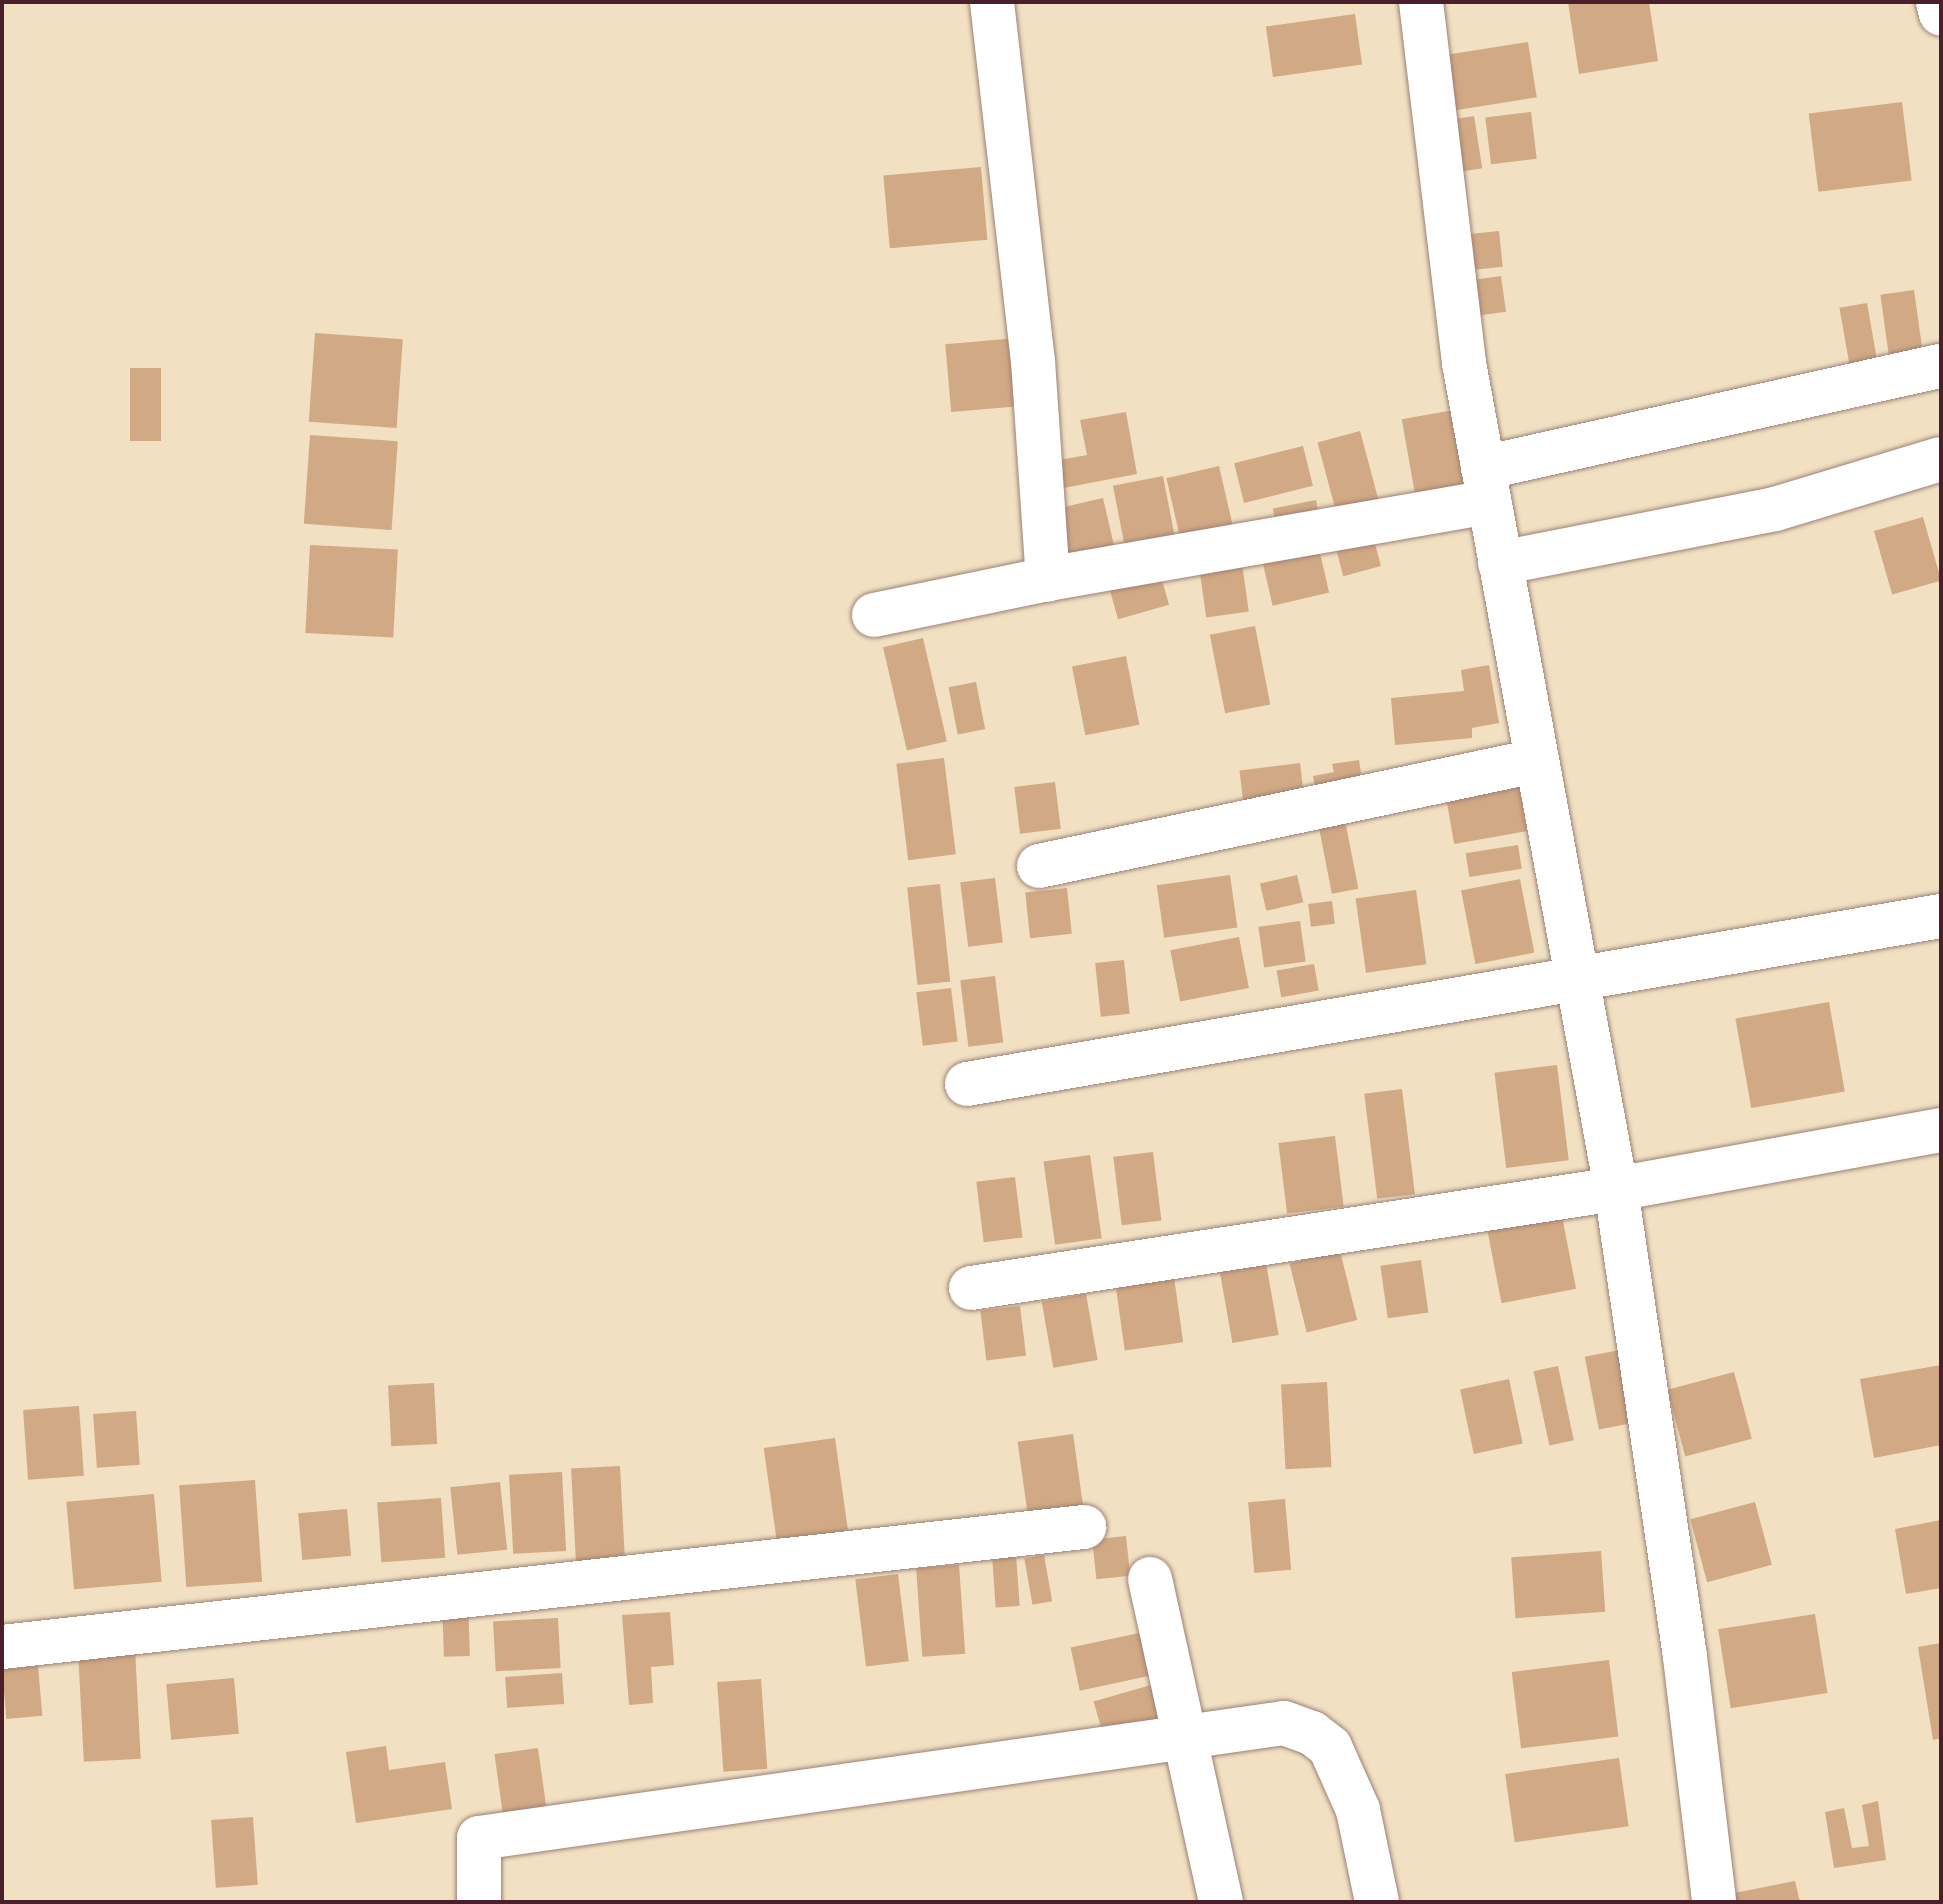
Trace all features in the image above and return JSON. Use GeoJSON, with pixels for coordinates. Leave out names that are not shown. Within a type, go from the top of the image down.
{"type":"FeatureCollection","features":[{"type":"Feature","properties":{"kind":"street"},"geometry":{"type":"LineString","coordinates":[[992,2],[1033,361],[1048,579]]}},
{"type":"Feature","properties":{"kind":"street"},"geometry":{"type":"LineString","coordinates":[[1421,2],[1464,363],[1616,1189],[1685,1657],[1714,1902]]}},
{"type":"Feature","properties":{"kind":"street"},"geometry":{"type":"LineString","coordinates":[[1938,2],[1941,14]]}},
{"type":"Feature","properties":{"kind":"street"},"geometry":{"type":"LineString","coordinates":[[874,615],[1486,485],[1941,366]]}},
{"type":"Feature","properties":{"kind":"street"},"geometry":{"type":"LineString","coordinates":[[1500,563],[1775,509],[1941,459]]}},
{"type":"Feature","properties":{"kind":"street"},"geometry":{"type":"LineString","coordinates":[[1039,866],[1535,761]]}},
{"type":"Feature","properties":{"kind":"street"},"geometry":{"type":"LineString","coordinates":[[967,1084],[1576,975],[1941,916]]}},
{"type":"Feature","properties":{"kind":"street"},"geometry":{"type":"LineString","coordinates":[[971,1288],[1616,1189],[1941,1130]]}},
{"type":"Feature","properties":{"kind":"street"},"geometry":{"type":"LineString","coordinates":[[2,1647],[360,1612],[1084,1527]]}},
{"type":"Feature","properties":{"kind":"street"},"geometry":{"type":"LineString","coordinates":[[1150,1579],[1221,1902]]}},
{"type":"Feature","properties":{"kind":"street"},"geometry":{"type":"LineString","coordinates":[[479,1902],[479,1838],[1182,1734],[1284,1723],[1312,1733],[1330,1747],[1358,1810],[1377,1902]]}},
{"type":"Feature","properties":{"kind":"building"},"geometry":{"type":"Polygon","coordinates":[[[1568,2],[1649,2],[1658,61],[1579,74],[1568,2]]]}},
{"type":"Feature","properties":{"kind":"building"},"geometry":{"type":"Polygon","coordinates":[[[1355,14],[1362,65],[1273,77],[1266,27],[1355,14]]]}},
{"type":"Feature","properties":{"kind":"building"},"geometry":{"type":"Polygon","coordinates":[[[1528,42],[1537,97],[1440,113],[1431,57],[1528,42]]]}},
{"type":"Feature","properties":{"kind":"building"},"geometry":{"type":"Polygon","coordinates":[[[1902,102],[1912,180],[1818,192],[1809,113],[1902,102]]]}},
{"type":"Feature","properties":{"kind":"building"},"geometry":{"type":"Polygon","coordinates":[[[1531,112],[1537,159],[1491,164],[1485,118],[1531,112]]]}},
{"type":"Feature","properties":{"kind":"building"},"geometry":{"type":"Polygon","coordinates":[[[1474,116],[1482,168],[1452,173],[1443,121],[1474,116]]]}},
{"type":"Feature","properties":{"kind":"building"},"geometry":{"type":"Polygon","coordinates":[[[981,167],[987,240],[890,248],[883,176],[981,167]]]}},
{"type":"Feature","properties":{"kind":"building"},"geometry":{"type":"Polygon","coordinates":[[[1499,231],[1503,267],[1455,272],[1451,236],[1499,231]]]}},
{"type":"Feature","properties":{"kind":"building"},"geometry":{"type":"Polygon","coordinates":[[[1501,276],[1506,312],[1462,318],[1457,282],[1501,276]]]}},
{"type":"Feature","properties":{"kind":"building"},"geometry":{"type":"Polygon","coordinates":[[[1914,290],[1925,365],[1891,370],[1880,295],[1914,290]]]}},
{"type":"Feature","properties":{"kind":"building"},"geometry":{"type":"Polygon","coordinates":[[[1867,303],[1879,369],[1851,374],[1839,308],[1867,303]]]}},
{"type":"Feature","properties":{"kind":"building"},"geometry":{"type":"Polygon","coordinates":[[[315,333],[403,339],[397,428],[309,422],[315,333]]]}},
{"type":"Feature","properties":{"kind":"building"},"geometry":{"type":"Polygon","coordinates":[[[1017,338],[1023,406],[951,412],[945,344],[1017,338]]]}},
{"type":"Feature","properties":{"kind":"building"},"geometry":{"type":"Polygon","coordinates":[[[130,368],[161,368],[161,441],[130,441],[130,368]]]}},
{"type":"Feature","properties":{"kind":"building"},"geometry":{"type":"Polygon","coordinates":[[[1454,410],[1467,486],[1415,495],[1402,419],[1454,410]]]}},
{"type":"Feature","properties":{"kind":"building"},"geometry":{"type":"Polygon","coordinates":[[[1126,412],[1137,474],[1053,490],[1048,462],[1087,455],[1080,420],[1126,412]]]}},
{"type":"Feature","properties":{"kind":"building"},"geometry":{"type":"Polygon","coordinates":[[[1360,431],[1381,508],[1338,520],[1317,442],[1360,431]]]}},
{"type":"Feature","properties":{"kind":"building"},"geometry":{"type":"Polygon","coordinates":[[[310,435],[398,441],[392,530],[304,524],[310,435]]]}},
{"type":"Feature","properties":{"kind":"building"},"geometry":{"type":"Polygon","coordinates":[[[1303,446],[1313,486],[1244,503],[1234,463],[1303,446]]]}},
{"type":"Feature","properties":{"kind":"building"},"geometry":{"type":"Polygon","coordinates":[[[1219,466],[1233,526],[1180,539],[1166,478],[1219,466]]]}},
{"type":"Feature","properties":{"kind":"building"},"geometry":{"type":"Polygon","coordinates":[[[1163,476],[1177,546],[1126,555],[1113,486],[1163,476]]]}},
{"type":"Feature","properties":{"kind":"building"},"geometry":{"type":"Polygon","coordinates":[[[1103,498],[1115,552],[1064,564],[1051,510],[1103,498]]]}},
{"type":"Feature","properties":{"kind":"building"},"geometry":{"type":"Polygon","coordinates":[[[1316,500],[1321,526],[1278,534],[1273,508],[1316,500]]]}},
{"type":"Feature","properties":{"kind":"building"},"geometry":{"type":"Polygon","coordinates":[[[1923,517],[1941,580],[1892,595],[1874,531],[1923,517]]]}},
{"type":"Feature","properties":{"kind":"building"},"geometry":{"type":"Polygon","coordinates":[[[1317,540],[1329,593],[1273,606],[1260,553],[1317,540]]]}},
{"type":"Feature","properties":{"kind":"building"},"geometry":{"type":"Polygon","coordinates":[[[1374,540],[1381,566],[1343,576],[1336,550],[1374,540]]]}},
{"type":"Feature","properties":{"kind":"building"},"geometry":{"type":"Polygon","coordinates":[[[310,545],[398,550],[393,637],[305,633],[310,545]]]}},
{"type":"Feature","properties":{"kind":"building"},"geometry":{"type":"Polygon","coordinates":[[[1241,556],[1249,611],[1206,617],[1198,562],[1241,556]]]}},
{"type":"Feature","properties":{"kind":"building"},"geometry":{"type":"Polygon","coordinates":[[[1160,573],[1169,605],[1118,619],[1109,588],[1160,573]]]}},
{"type":"Feature","properties":{"kind":"building"},"geometry":{"type":"Polygon","coordinates":[[[1255,626],[1270,705],[1225,713],[1210,635],[1255,626]]]}},
{"type":"Feature","properties":{"kind":"building"},"geometry":{"type":"Polygon","coordinates":[[[923,638],[947,741],[907,751],[883,647],[923,638]]]}},
{"type":"Feature","properties":{"kind":"building"},"geometry":{"type":"Polygon","coordinates":[[[1126,656],[1139,725],[1085,735],[1072,666],[1126,656]]]}},
{"type":"Feature","properties":{"kind":"building"},"geometry":{"type":"Polygon","coordinates":[[[1489,665],[1499,723],[1472,728],[1472,738],[1395,745],[1391,698],[1464,691],[1461,670],[1489,665]]]}},
{"type":"Feature","properties":{"kind":"building"},"geometry":{"type":"Polygon","coordinates":[[[976,682],[985,729],[958,734],[949,687],[976,682]]]}},
{"type":"Feature","properties":{"kind":"building"},"geometry":{"type":"Polygon","coordinates":[[[944,758],[956,854],[908,860],[896,764],[944,758]]]}},
{"type":"Feature","properties":{"kind":"building"},"geometry":{"type":"Polygon","coordinates":[[[1359,760],[1364,792],[1317,800],[1313,776],[1334,772],[1332,764],[1359,760]]]}},
{"type":"Feature","properties":{"kind":"building"},"geometry":{"type":"Polygon","coordinates":[[[1300,763],[1304,795],[1243,802],[1239,770],[1300,763]]]}},
{"type":"Feature","properties":{"kind":"building"},"geometry":{"type":"Polygon","coordinates":[[[1517,774],[1527,831],[1454,844],[1444,787],[1517,774]]]}},
{"type":"Feature","properties":{"kind":"building"},"geometry":{"type":"Polygon","coordinates":[[[1055,782],[1061,829],[1020,834],[1014,787],[1055,782]]]}},
{"type":"Feature","properties":{"kind":"building"},"geometry":{"type":"Polygon","coordinates":[[[1345,820],[1358,889],[1332,894],[1318,825],[1345,820]]]}},
{"type":"Feature","properties":{"kind":"building"},"geometry":{"type":"Polygon","coordinates":[[[1518,845],[1522,869],[1469,877],[1466,853],[1518,845]]]}},
{"type":"Feature","properties":{"kind":"building"},"geometry":{"type":"Polygon","coordinates":[[[1230,875],[1237,927],[1164,938],[1157,885],[1230,875]]]}},
{"type":"Feature","properties":{"kind":"building"},"geometry":{"type":"Polygon","coordinates":[[[1297,875],[1303,902],[1266,911],[1260,884],[1297,875]]]}},
{"type":"Feature","properties":{"kind":"building"},"geometry":{"type":"Polygon","coordinates":[[[995,878],[1003,943],[968,947],[960,882],[995,878]]]}},
{"type":"Feature","properties":{"kind":"building"},"geometry":{"type":"Polygon","coordinates":[[[1520,879],[1534,953],[1475,964],[1461,890],[1520,879]]]}},
{"type":"Feature","properties":{"kind":"building"},"geometry":{"type":"Polygon","coordinates":[[[940,884],[950,981],[917,985],[907,887],[940,884]]]}},
{"type":"Feature","properties":{"kind":"building"},"geometry":{"type":"Polygon","coordinates":[[[1067,888],[1072,934],[1030,938],[1025,892],[1067,888]]]}},
{"type":"Feature","properties":{"kind":"building"},"geometry":{"type":"Polygon","coordinates":[[[1416,890],[1426,964],[1366,973],[1356,898],[1416,890]]]}},
{"type":"Feature","properties":{"kind":"building"},"geometry":{"type":"Polygon","coordinates":[[[1332,901],[1335,924],[1311,927],[1308,904],[1332,901]]]}},
{"type":"Feature","properties":{"kind":"building"},"geometry":{"type":"Polygon","coordinates":[[[1300,921],[1306,962],[1264,967],[1258,927],[1300,921]]]}},
{"type":"Feature","properties":{"kind":"building"},"geometry":{"type":"Polygon","coordinates":[[[1239,937],[1249,988],[1180,1001],[1170,950],[1239,937]]]}},
{"type":"Feature","properties":{"kind":"building"},"geometry":{"type":"Polygon","coordinates":[[[1124,960],[1130,1014],[1101,1017],[1095,963],[1124,960]]]}},
{"type":"Feature","properties":{"kind":"building"},"geometry":{"type":"Polygon","coordinates":[[[1314,964],[1319,991],[1281,997],[1277,971],[1314,964]]]}},
{"type":"Feature","properties":{"kind":"building"},"geometry":{"type":"Polygon","coordinates":[[[995,976],[1003,1043],[968,1047],[960,980],[995,976]]]}},
{"type":"Feature","properties":{"kind":"building"},"geometry":{"type":"Polygon","coordinates":[[[951,988],[958,1042],[923,1046],[916,992],[951,988]]]}},
{"type":"Feature","properties":{"kind":"building"},"geometry":{"type":"Polygon","coordinates":[[[1829,1002],[1845,1092],[1751,1108],[1735,1018],[1829,1002]]]}},
{"type":"Feature","properties":{"kind":"building"},"geometry":{"type":"Polygon","coordinates":[[[1557,1065],[1569,1160],[1506,1168],[1494,1073],[1557,1065]]]}},
{"type":"Feature","properties":{"kind":"building"},"geometry":{"type":"Polygon","coordinates":[[[1402,1089],[1415,1194],[1377,1199],[1364,1094],[1402,1089]]]}},
{"type":"Feature","properties":{"kind":"building"},"geometry":{"type":"Polygon","coordinates":[[[1335,1136],[1344,1206],[1287,1213],[1278,1143],[1335,1136]]]}},
{"type":"Feature","properties":{"kind":"building"},"geometry":{"type":"Polygon","coordinates":[[[1153,1152],[1161,1220],[1122,1225],[1113,1157],[1153,1152]]]}},
{"type":"Feature","properties":{"kind":"building"},"geometry":{"type":"Polygon","coordinates":[[[1090,1155],[1102,1238],[1055,1245],[1043,1162],[1090,1155]]]}},
{"type":"Feature","properties":{"kind":"building"},"geometry":{"type":"Polygon","coordinates":[[[1015,1177],[1022,1238],[984,1242],[976,1182],[1015,1177]]]}},
{"type":"Feature","properties":{"kind":"building"},"geometry":{"type":"Polygon","coordinates":[[[1562,1216],[1576,1289],[1502,1303],[1487,1231],[1562,1216]]]}},
{"type":"Feature","properties":{"kind":"building"},"geometry":{"type":"Polygon","coordinates":[[[1340,1251],[1357,1320],[1307,1332],[1290,1264],[1340,1251]]]}},
{"type":"Feature","properties":{"kind":"building"},"geometry":{"type":"Polygon","coordinates":[[[1421,1260],[1428,1312],[1388,1318],[1380,1266],[1421,1260]]]}},
{"type":"Feature","properties":{"kind":"building"},"geometry":{"type":"Polygon","coordinates":[[[1266,1263],[1279,1335],[1232,1343],[1220,1271],[1266,1263]]]}},
{"type":"Feature","properties":{"kind":"building"},"geometry":{"type":"Polygon","coordinates":[[[1174,1277],[1183,1342],[1125,1351],[1116,1285],[1174,1277]]]}},
{"type":"Feature","properties":{"kind":"building"},"geometry":{"type":"Polygon","coordinates":[[[1086,1294],[1098,1360],[1053,1368],[1042,1302],[1086,1294]]]}},
{"type":"Feature","properties":{"kind":"building"},"geometry":{"type":"Polygon","coordinates":[[[1020,1306],[1026,1356],[986,1361],[980,1311],[1020,1306]]]}},
{"type":"Feature","properties":{"kind":"building"},"geometry":{"type":"Polygon","coordinates":[[[1625,1349],[1639,1422],[1599,1429],[1585,1357],[1625,1349]]]}},
{"type":"Feature","properties":{"kind":"building"},"geometry":{"type":"Polygon","coordinates":[[[1941,1365],[1941,1445],[1874,1458],[1860,1379],[1941,1365]]]}},
{"type":"Feature","properties":{"kind":"building"},"geometry":{"type":"Polygon","coordinates":[[[1558,1366],[1574,1440],[1549,1446],[1534,1371],[1558,1366]]]}},
{"type":"Feature","properties":{"kind":"building"},"geometry":{"type":"Polygon","coordinates":[[[1734,1372],[1752,1439],[1685,1457],[1667,1390],[1734,1372]]]}},
{"type":"Feature","properties":{"kind":"building"},"geometry":{"type":"Polygon","coordinates":[[[1509,1379],[1523,1444],[1474,1454],[1460,1389],[1509,1379]]]}},
{"type":"Feature","properties":{"kind":"building"},"geometry":{"type":"Polygon","coordinates":[[[1327,1382],[1331,1467],[1286,1469],[1281,1384],[1327,1382]]]}},
{"type":"Feature","properties":{"kind":"building"},"geometry":{"type":"Polygon","coordinates":[[[434,1383],[437,1444],[391,1446],[388,1385],[434,1383]]]}},
{"type":"Feature","properties":{"kind":"building"},"geometry":{"type":"Polygon","coordinates":[[[79,1406],[84,1476],[28,1480],[23,1410],[79,1406]]]}},
{"type":"Feature","properties":{"kind":"building"},"geometry":{"type":"Polygon","coordinates":[[[136,1411],[140,1465],[97,1468],[93,1414],[136,1411]]]}},
{"type":"Feature","properties":{"kind":"building"},"geometry":{"type":"Polygon","coordinates":[[[1073,1434],[1085,1522],[1030,1530],[1018,1442],[1073,1434]]]}},
{"type":"Feature","properties":{"kind":"building"},"geometry":{"type":"Polygon","coordinates":[[[835,1438],[850,1545],[779,1555],[764,1448],[835,1438]]]}},
{"type":"Feature","properties":{"kind":"building"},"geometry":{"type":"Polygon","coordinates":[[[620,1466],[625,1560],[576,1562],[571,1469],[620,1466]]]}},
{"type":"Feature","properties":{"kind":"building"},"geometry":{"type":"Polygon","coordinates":[[[562,1472],[566,1551],[513,1554],[509,1475],[562,1472]]]}},
{"type":"Feature","properties":{"kind":"building"},"geometry":{"type":"Polygon","coordinates":[[[255,1480],[262,1582],[186,1587],[179,1485],[255,1480]]]}},
{"type":"Feature","properties":{"kind":"building"},"geometry":{"type":"Polygon","coordinates":[[[500,1482],[507,1550],[457,1555],[450,1487],[500,1482]]]}},
{"type":"Feature","properties":{"kind":"building"},"geometry":{"type":"Polygon","coordinates":[[[154,1494],[162,1582],[74,1589],[66,1502],[154,1494]]]}},
{"type":"Feature","properties":{"kind":"building"},"geometry":{"type":"Polygon","coordinates":[[[441,1498],[445,1558],[381,1562],[377,1502],[441,1498]]]}},
{"type":"Feature","properties":{"kind":"building"},"geometry":{"type":"Polygon","coordinates":[[[1285,1499],[1291,1570],[1254,1573],[1248,1502],[1285,1499]]]}},
{"type":"Feature","properties":{"kind":"building"},"geometry":{"type":"Polygon","coordinates":[[[1755,1502],[1772,1565],[1707,1582],[1690,1519],[1755,1502]]]}},
{"type":"Feature","properties":{"kind":"building"},"geometry":{"type":"Polygon","coordinates":[[[347,1509],[351,1556],[302,1560],[298,1513],[347,1509]]]}},
{"type":"Feature","properties":{"kind":"building"},"geometry":{"type":"Polygon","coordinates":[[[1941,1520],[1941,1588],[1906,1594],[1895,1529],[1941,1520]]]}},
{"type":"Feature","properties":{"kind":"building"},"geometry":{"type":"Polygon","coordinates":[[[1126,1536],[1130,1576],[1096,1579],[1092,1540],[1126,1536]]]}},
{"type":"Feature","properties":{"kind":"building"},"geometry":{"type":"Polygon","coordinates":[[[1601,1551],[1605,1612],[1515,1618],[1511,1557],[1601,1551]]]}},
{"type":"Feature","properties":{"kind":"building"},"geometry":{"type":"Polygon","coordinates":[[[1016,1554],[1020,1606],[996,1608],[992,1556],[1016,1554]]]}},
{"type":"Feature","properties":{"kind":"building"},"geometry":{"type":"Polygon","coordinates":[[[1044,1555],[1052,1601],[1032,1605],[1024,1558],[1044,1555]]]}},
{"type":"Feature","properties":{"kind":"building"},"geometry":{"type":"Polygon","coordinates":[[[959,1565],[965,1654],[922,1657],[916,1568],[959,1565]]]}},
{"type":"Feature","properties":{"kind":"building"},"geometry":{"type":"Polygon","coordinates":[[[898,1574],[909,1661],[866,1667],[855,1579],[898,1574]]]}},
{"type":"Feature","properties":{"kind":"building"},"geometry":{"type":"Polygon","coordinates":[[[468,1601],[470,1656],[444,1657],[442,1602],[468,1601]]]}},
{"type":"Feature","properties":{"kind":"building"},"geometry":{"type":"Polygon","coordinates":[[[670,1612],[674,1665],[651,1667],[653,1703],[629,1705],[622,1615],[670,1612]]]}},
{"type":"Feature","properties":{"kind":"building"},"geometry":{"type":"Polygon","coordinates":[[[1815,1614],[1828,1693],[1731,1708],[1718,1629],[1815,1614]]]}},
{"type":"Feature","properties":{"kind":"building"},"geometry":{"type":"Polygon","coordinates":[[[558,1618],[561,1668],[496,1671],[493,1621],[558,1618]]]}},
{"type":"Feature","properties":{"kind":"building"},"geometry":{"type":"Polygon","coordinates":[[[1144,1632],[1153,1675],[1080,1691],[1071,1648],[1144,1632]]]}},
{"type":"Feature","properties":{"kind":"building"},"geometry":{"type":"Polygon","coordinates":[[[1941,1643],[1941,1738],[1933,1740],[1918,1647],[1941,1643]]]}},
{"type":"Feature","properties":{"kind":"building"},"geometry":{"type":"Polygon","coordinates":[[[135,1649],[141,1759],[84,1762],[78,1652],[135,1649]]]}},
{"type":"Feature","properties":{"kind":"building"},"geometry":{"type":"Polygon","coordinates":[[[1609,1660],[1618,1736],[1521,1748],[1512,1672],[1609,1660]]]}},
{"type":"Feature","properties":{"kind":"building"},"geometry":{"type":"Polygon","coordinates":[[[38,1666],[42,1716],[6,1719],[2,1669],[38,1666]]]}},
{"type":"Feature","properties":{"kind":"building"},"geometry":{"type":"Polygon","coordinates":[[[562,1673],[564,1704],[507,1708],[505,1677],[562,1673]]]}},
{"type":"Feature","properties":{"kind":"building"},"geometry":{"type":"Polygon","coordinates":[[[234,1678],[239,1734],[171,1740],[166,1684],[234,1678]]]}},
{"type":"Feature","properties":{"kind":"building"},"geometry":{"type":"Polygon","coordinates":[[[761,1679],[767,1769],[723,1772],[717,1682],[761,1679]]]}},
{"type":"Feature","properties":{"kind":"building"},"geometry":{"type":"Polygon","coordinates":[[[1158,1683],[1170,1726],[1106,1745],[1094,1701],[1158,1683]]]}},
{"type":"Feature","properties":{"kind":"building"},"geometry":{"type":"Polygon","coordinates":[[[386,1746],[389,1770],[445,1762],[452,1809],[356,1823],[346,1752],[386,1746]]]}},
{"type":"Feature","properties":{"kind":"building"},"geometry":{"type":"Polygon","coordinates":[[[538,1748],[548,1822],[505,1828],[494,1754],[538,1748]]]}},
{"type":"Feature","properties":{"kind":"building"},"geometry":{"type":"Polygon","coordinates":[[[1619,1758],[1629,1826],[1515,1842],[1505,1774],[1619,1758]]]}},
{"type":"Feature","properties":{"kind":"building"},"geometry":{"type":"Polygon","coordinates":[[[1878,1801],[1886,1860],[1834,1868],[1825,1812],[1844,1808],[1852,1848],[1869,1846],[1862,1805],[1878,1801]]]}},
{"type":"Feature","properties":{"kind":"building"},"geometry":{"type":"Polygon","coordinates":[[[253,1817],[258,1885],[216,1888],[211,1820],[253,1817]]]}},
{"type":"Feature","properties":{"kind":"building"},"geometry":{"type":"Polygon","coordinates":[[[1795,1881],[1800,1902],[1725,1902],[1724,1895],[1795,1881]]]}}]}
